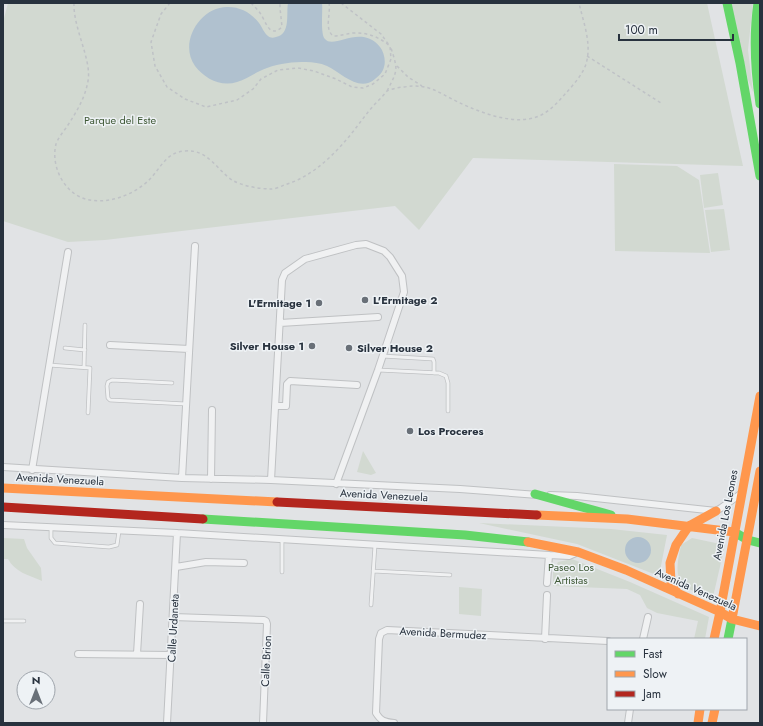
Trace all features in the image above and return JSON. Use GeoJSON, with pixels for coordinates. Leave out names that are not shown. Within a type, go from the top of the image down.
{"type":"FeatureCollection","features":[{"type":"Feature","properties":{"kind":"street"},"geometry":{"type":"LineString","coordinates":[[727,3],[740,63],[760,176]]}},
{"type":"Feature","properties":{"kind":"street"},"geometry":{"type":"LineString","coordinates":[[758,3],[754,22],[753,51],[756,83],[760,104]]}},
{"type":"Feature","properties":{"kind":"street"},"geometry":{"type":"LineString","coordinates":[[271,480],[282,280],[285,273],[305,259],[356,245],[366,244],[384,251],[390,257],[402,276],[404,292],[378,370],[336,484]]}},
{"type":"Feature","properties":{"kind":"street"},"geometry":{"type":"LineString","coordinates":[[182,478],[196,246]]}},
{"type":"Feature","properties":{"kind":"street"},"geometry":{"type":"LineString","coordinates":[[32,470],[68,252]]}},
{"type":"Feature","properties":{"kind":"street"},"geometry":{"type":"LineString","coordinates":[[280,323],[378,318]]}},
{"type":"Feature","properties":{"kind":"street"},"geometry":{"type":"LineString","coordinates":[[110,345],[189,349]]}},
{"type":"Feature","properties":{"kind":"street"},"geometry":{"type":"LineString","coordinates":[[275,406],[286,406],[287,384],[290,381],[357,385]]}},
{"type":"Feature","properties":{"kind":"street","name":"Avenida Los Leones"},"geometry":{"type":"LineString","coordinates":[[714,638],[760,396]]}},
{"type":"Feature","properties":{"kind":"street"},"geometry":{"type":"LineString","coordinates":[[211,479],[212,410]]}},
{"type":"Feature","properties":{"kind":"street","name":"Avenida Venezuela"},"geometry":{"type":"LineString","coordinates":[[3,467],[32,470],[182,478],[271,480],[577,496],[716,511]]}},
{"type":"Feature","properties":{"kind":"street"},"geometry":{"type":"LineString","coordinates":[[728,638],[760,471]]}},
{"type":"Feature","properties":{"kind":"street","name":"Avenida Venezuela"},"geometry":{"type":"LineString","coordinates":[[3,488],[627,520],[734,532],[748,540],[760,543]]}},
{"type":"Feature","properties":{"kind":"street"},"geometry":{"type":"LineString","coordinates":[[678,594],[671,582],[670,564],[676,545],[689,526],[721,508],[742,493]]}},
{"type":"Feature","properties":{"kind":"street"},"geometry":{"type":"LineString","coordinates":[[535,494],[627,520]]}},
{"type":"Feature","properties":{"kind":"street","name":"Avenida Venezuela"},"geometry":{"type":"LineString","coordinates":[[3,507],[465,534],[517,540],[578,552],[626,570],[720,612],[732,619],[760,626]]}},
{"type":"Feature","properties":{"kind":"street"},"geometry":{"type":"LineString","coordinates":[[3,525],[177,533],[569,556],[578,552]]}},
{"type":"Feature","properties":{"kind":"street","name":"Calle Urdaneta"},"geometry":{"type":"LineString","coordinates":[[167,723],[177,533]]}},
{"type":"Feature","properties":{"kind":"street"},"geometry":{"type":"LineString","coordinates":[[547,584],[549,555]]}},
{"type":"Feature","properties":{"kind":"street"},"geometry":{"type":"LineString","coordinates":[[176,567],[206,562],[244,563]]}},
{"type":"Feature","properties":{"kind":"street"},"geometry":{"type":"LineString","coordinates":[[545,639],[547,595]]}},
{"type":"Feature","properties":{"kind":"street"},"geometry":{"type":"LineString","coordinates":[[137,654],[140,604]]}},
{"type":"Feature","properties":{"kind":"street","name":"Calle Brion"},"geometry":{"type":"LineString","coordinates":[[173,617],[266,621],[263,723]]}},
{"type":"Feature","properties":{"kind":"street"},"geometry":{"type":"LineString","coordinates":[[643,638],[648,617]]}},
{"type":"Feature","properties":{"kind":"street","name":"Avenida Bermudez"},"geometry":{"type":"LineString","coordinates":[[394,723],[380,720],[376,713],[379,639],[381,633],[387,630],[607,641]]}},
{"type":"Feature","properties":{"kind":"street"},"geometry":{"type":"LineString","coordinates":[[78,654],[171,655]]}},
{"type":"Feature","properties":{"kind":"street"},"geometry":{"type":"LineString","coordinates":[[628,723],[630,710]]}},
{"type":"Feature","properties":{"kind":"street"},"geometry":{"type":"LineString","coordinates":[[698,723],[700,710]]}},
{"type":"Feature","properties":{"kind":"street"},"geometry":{"type":"LineString","coordinates":[[712,723],[715,710]]}},
{"type":"Feature","properties":{"kind":"lane"},"geometry":{"type":"LineString","coordinates":[[753,51],[760,35]]}},
{"type":"Feature","properties":{"kind":"lane"},"geometry":{"type":"LineString","coordinates":[[84,367],[85,325]]}},
{"type":"Feature","properties":{"kind":"lane"},"geometry":{"type":"LineString","coordinates":[[65,348],[85,350]]}},
{"type":"Feature","properties":{"kind":"lane"},"geometry":{"type":"LineString","coordinates":[[382,356],[433,359],[434,373]]}},
{"type":"Feature","properties":{"kind":"lane"},"geometry":{"type":"LineString","coordinates":[[49,365],[89,367],[88,413]]}},
{"type":"Feature","properties":{"kind":"lane"},"geometry":{"type":"LineString","coordinates":[[378,370],[434,373],[446,376],[448,383],[448,411]]}},
{"type":"Feature","properties":{"kind":"lane"},"geometry":{"type":"LineString","coordinates":[[172,383],[112,380],[108,382],[107,386],[108,398],[110,400],[186,404]]}},
{"type":"Feature","properties":{"kind":"lane"},"geometry":{"type":"LineString","coordinates":[[51,527],[51,538],[55,543],[109,547],[117,545],[119,531]]}},
{"type":"Feature","properties":{"kind":"lane"},"geometry":{"type":"LineString","coordinates":[[282,539],[282,572]]}},
{"type":"Feature","properties":{"kind":"lane"},"geometry":{"type":"LineString","coordinates":[[371,605],[375,545]]}},
{"type":"Feature","properties":{"kind":"lane"},"geometry":{"type":"LineString","coordinates":[[373,571],[450,575]]}},
{"type":"Feature","properties":{"kind":"lane"},"geometry":{"type":"LineString","coordinates":[[3,621],[24,621]]}},
{"type":"Feature","properties":{"kind":"path"},"geometry":{"type":"LineString","coordinates":[[74,3],[78,33],[87,64],[89,79],[83,101],[57,143],[55,161],[59,176],[69,190],[80,198],[95,201],[111,200],[133,192],[149,180],[166,158],[173,153],[183,150],[203,153],[233,181],[244,186],[272,189],[296,182],[331,157],[348,139],[373,106],[387,91],[394,77],[397,66]]}},
{"type":"Feature","properties":{"kind":"path"},"geometry":{"type":"LineString","coordinates":[[170,3],[161,14],[151,42],[155,66],[167,87],[185,99],[206,107],[237,100],[253,89],[261,79],[278,70],[298,68],[314,71],[352,87],[363,88],[373,84],[385,74],[391,58],[390,46],[381,39],[366,34],[351,33],[333,36],[330,34],[328,28],[330,14],[329,3]]}},
{"type":"Feature","properties":{"kind":"path"},"geometry":{"type":"LineString","coordinates":[[251,3],[260,13],[268,29],[273,32],[278,31],[282,27],[280,3]]}},
{"type":"Feature","properties":{"kind":"path"},"geometry":{"type":"LineString","coordinates":[[341,3],[382,34],[390,46],[397,66],[408,77],[422,86]]}},
{"type":"Feature","properties":{"kind":"path"},"geometry":{"type":"LineString","coordinates":[[387,91],[404,87],[422,86],[432,88],[476,111],[494,116],[524,120],[541,115],[556,105],[576,82],[587,61],[588,43],[579,3]]}},
{"type":"Feature","properties":{"kind":"path"},"geometry":{"type":"LineString","coordinates":[[587,56],[661,103]]}},
{"type":"Feature","properties":{"kind":"green space","name":"Parque del Este"},"geometry":{"type":"Polygon","coordinates":[[[8,3],[707,3],[743,166],[473,158],[419,230],[395,206],[105,240],[68,242],[3,221],[3,22],[8,3]]]}},
{"type":"Feature","properties":{"kind":"green space"},"geometry":{"type":"Polygon","coordinates":[[[731,3],[753,3],[748,50],[753,92],[748,80],[731,3]]]}},
{"type":"Feature","properties":{"kind":"green space"},"geometry":{"type":"Polygon","coordinates":[[[614,164],[677,166],[699,180],[710,253],[615,251],[614,164]]]}},
{"type":"Feature","properties":{"kind":"green space"},"geometry":{"type":"Polygon","coordinates":[[[718,173],[723,205],[704,208],[700,175],[718,173]]]}},
{"type":"Feature","properties":{"kind":"green space"},"geometry":{"type":"Polygon","coordinates":[[[724,209],[730,250],[711,252],[705,210],[724,209]]]}},
{"type":"Feature","properties":{"kind":"green space"},"geometry":{"type":"Polygon","coordinates":[[[363,451],[376,473],[371,475],[357,472],[363,451]]]}},
{"type":"Feature","properties":{"kind":"green space"},"geometry":{"type":"Polygon","coordinates":[[[479,523],[611,529],[667,535],[659,576],[577,544],[479,523]]]}},
{"type":"Feature","properties":{"kind":"green space"},"geometry":{"type":"Polygon","coordinates":[[[3,538],[24,539],[27,548],[41,568],[42,581],[18,570],[8,559],[3,559],[3,538]]]}},
{"type":"Feature","properties":{"kind":"green space"},"geometry":{"type":"Polygon","coordinates":[[[692,538],[725,545],[713,597],[689,589],[680,580],[678,575],[681,545],[692,538]]]}},
{"type":"Feature","properties":{"kind":"green space","name":"Paseo Los Artistas"},"geometry":{"type":"Polygon","coordinates":[[[572,559],[630,582],[709,617],[705,638],[694,638],[698,621],[657,613],[647,608],[640,595],[627,589],[553,586],[553,571],[558,562],[572,559]]]}},
{"type":"Feature","properties":{"kind":"green space"},"geometry":{"type":"Polygon","coordinates":[[[459,587],[482,589],[481,616],[459,614],[459,587]]]}},
{"type":"Feature","properties":{"kind":"water"},"geometry":{"type":"Polygon","coordinates":[[[288,3],[322,3],[323,36],[329,42],[357,37],[365,37],[373,40],[383,51],[385,65],[381,74],[369,83],[363,84],[357,83],[322,64],[296,62],[272,66],[241,81],[219,83],[208,78],[195,66],[190,57],[189,47],[191,37],[195,27],[209,12],[218,8],[228,7],[241,9],[256,19],[268,36],[274,38],[281,35],[286,28],[288,3]]]}},
{"type":"Feature","properties":{"kind":"water"},"geometry":{"type":"Polygon","coordinates":[[[638,537],[647,541],[651,550],[647,559],[638,563],[629,559],[625,550],[629,541],[638,537]]]}},
{"type":"Feature","properties":{"kind":"traffic: fast"},"geometry":{"type":"LineString","coordinates":[[727,3],[740,63],[760,176]]}},
{"type":"Feature","properties":{"kind":"traffic: fast"},"geometry":{"type":"LineString","coordinates":[[758,3],[755,54],[760,104]]}},
{"type":"Feature","properties":{"kind":"traffic: fast"},"geometry":{"type":"LineString","coordinates":[[535,494],[611,515]]}},
{"type":"Feature","properties":{"kind":"traffic: fast"},"geometry":{"type":"LineString","coordinates":[[203,519],[465,535],[528,542]]}},
{"type":"Feature","properties":{"kind":"traffic: fast"},"geometry":{"type":"LineString","coordinates":[[734,532],[748,540],[760,543]]}},
{"type":"Feature","properties":{"kind":"traffic: fast"},"geometry":{"type":"LineString","coordinates":[[728,638],[732,619]]}},
{"type":"Feature","properties":{"kind":"traffic: slow"},"geometry":{"type":"LineString","coordinates":[[760,396],[720,612],[732,619],[760,626]]}},
{"type":"Feature","properties":{"kind":"traffic: slow"},"geometry":{"type":"LineString","coordinates":[[732,619],[760,471]]}},
{"type":"Feature","properties":{"kind":"traffic: slow"},"geometry":{"type":"LineString","coordinates":[[3,488],[277,502]]}},
{"type":"Feature","properties":{"kind":"traffic: slow"},"geometry":{"type":"LineString","coordinates":[[678,594],[671,582],[670,563],[676,545],[689,526],[716,511]]}},
{"type":"Feature","properties":{"kind":"traffic: slow"},"geometry":{"type":"LineString","coordinates":[[537,515],[627,519],[734,532]]}},
{"type":"Feature","properties":{"kind":"traffic: slow"},"geometry":{"type":"LineString","coordinates":[[528,542],[578,552],[626,570],[720,612],[714,638]]}},
{"type":"Feature","properties":{"kind":"traffic: slow"},"geometry":{"type":"LineString","coordinates":[[698,723],[700,710]]}},
{"type":"Feature","properties":{"kind":"traffic: slow"},"geometry":{"type":"LineString","coordinates":[[712,723],[715,710]]}},
{"type":"Feature","properties":{"kind":"traffic: jam"},"geometry":{"type":"LineString","coordinates":[[277,502],[537,515]]}},
{"type":"Feature","properties":{"kind":"traffic: jam"},"geometry":{"type":"LineString","coordinates":[[3,507],[203,519]]}},
{"type":"Feature","properties":{"kind":"place","name":"L'Ermitage 2"},"geometry":{"type":"Point","coordinates":[365,300]}},
{"type":"Feature","properties":{"kind":"place","name":"L'Ermitage 1"},"geometry":{"type":"Point","coordinates":[319,303]}},
{"type":"Feature","properties":{"kind":"place","name":"Silver House 1"},"geometry":{"type":"Point","coordinates":[312,346]}},
{"type":"Feature","properties":{"kind":"place","name":"Silver House 2"},"geometry":{"type":"Point","coordinates":[349,348]}},
{"type":"Feature","properties":{"kind":"place","name":"Los Proceres"},"geometry":{"type":"Point","coordinates":[410,431]}}]}
